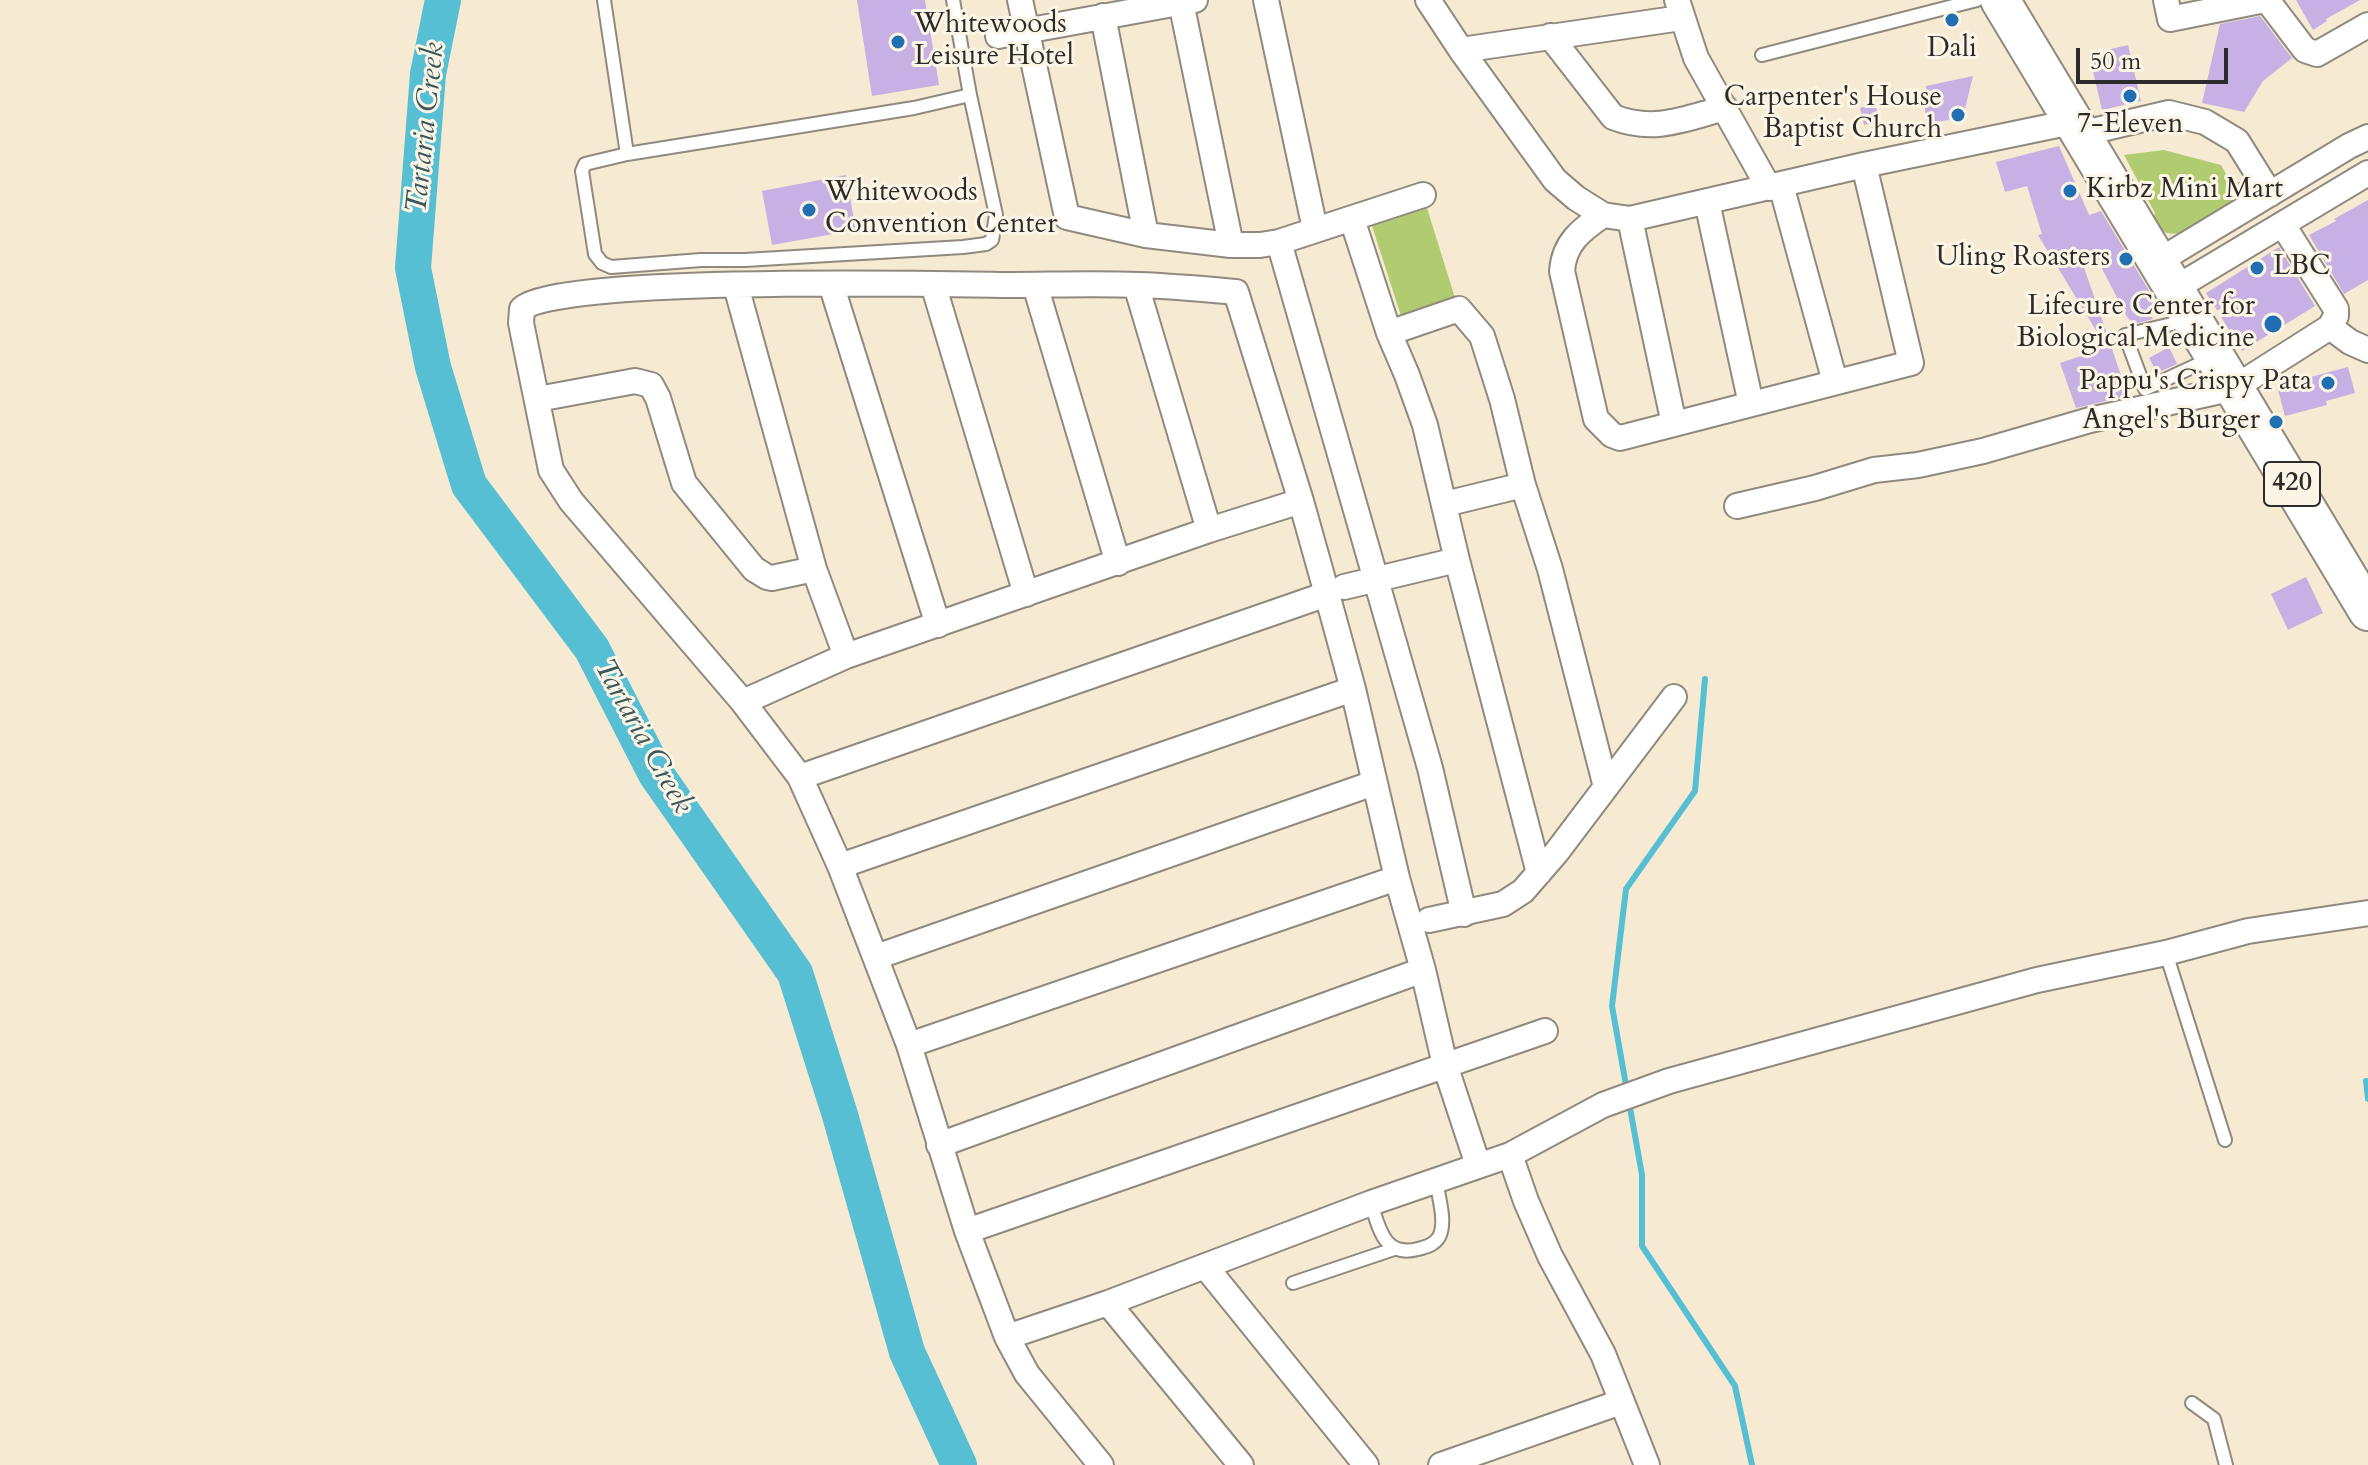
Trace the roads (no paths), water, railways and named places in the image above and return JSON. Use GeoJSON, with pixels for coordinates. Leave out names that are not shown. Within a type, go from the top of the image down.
{"type":"FeatureCollection","features":[{"type":"Feature","properties":{"kind":"main road","name":"420"},"geometry":{"type":"LineString","coordinates":[[2000,0],[2368,611]]}},
{"type":"Feature","properties":{"kind":"street"},"geometry":{"type":"LineString","coordinates":[[1020,0],[1067,217],[1146,235],[1231,245],[1260,245],[1279,242],[1423,195]]}},
{"type":"Feature","properties":{"kind":"street"},"geometry":{"type":"LineString","coordinates":[[1266,0],[1315,229]]}},
{"type":"Feature","properties":{"kind":"street"},"geometry":{"type":"LineString","coordinates":[[1428,0],[1555,180],[1603,215],[1630,219],[1864,165],[2169,113],[2205,122],[2237,141],[2270,194]]}},
{"type":"Feature","properties":{"kind":"street"},"geometry":{"type":"LineString","coordinates":[[2166,0],[2170,19],[2266,0],[2305,50],[2317,54],[2368,25]]}},
{"type":"Feature","properties":{"kind":"street"},"geometry":{"type":"LineString","coordinates":[[998,36],[1188,1],[1231,245]]}},
{"type":"Feature","properties":{"kind":"street"},"geometry":{"type":"LineString","coordinates":[[1461,50],[1550,36],[1679,9],[1696,58],[1775,186],[1835,382]]}},
{"type":"Feature","properties":{"kind":"street"},"geometry":{"type":"LineString","coordinates":[[1103,16],[1146,235]]}},
{"type":"Feature","properties":{"kind":"street"},"geometry":{"type":"LineString","coordinates":[[1550,36],[1613,117],[1648,126],[1676,122],[1725,108]]}},
{"type":"Feature","properties":{"kind":"street"},"geometry":{"type":"LineString","coordinates":[[2174,290],[2270,194],[2367,138]]}},
{"type":"Feature","properties":{"kind":"street"},"geometry":{"type":"LineString","coordinates":[[1603,215],[1579,232],[1563,257],[1562,271],[1596,419],[1612,435],[1620,438],[1911,363],[1864,165]]}},
{"type":"Feature","properties":{"kind":"street"},"geometry":{"type":"LineString","coordinates":[[2318,165],[2335,193]]}},
{"type":"Feature","properties":{"kind":"street"},"geometry":{"type":"LineString","coordinates":[[2174,290],[2368,173]]}},
{"type":"Feature","properties":{"kind":"street"},"geometry":{"type":"LineString","coordinates":[[1707,202],[1751,404]]}},
{"type":"Feature","properties":{"kind":"street"},"geometry":{"type":"LineString","coordinates":[[1352,219],[1389,333],[1425,425],[1539,873]]}},
{"type":"Feature","properties":{"kind":"street"},"geometry":{"type":"LineString","coordinates":[[1630,219],[1674,424]]}},
{"type":"Feature","properties":{"kind":"street"},"geometry":{"type":"LineString","coordinates":[[1737,506],[1815,488],[1874,470],[1918,465],[1983,451],[2090,420],[2225,372],[2330,327],[2336,309],[2283,225]]}},
{"type":"Feature","properties":{"kind":"street"},"geometry":{"type":"LineString","coordinates":[[1279,242],[1430,768],[1464,914]]}},
{"type":"Feature","properties":{"kind":"street"},"geometry":{"type":"LineString","coordinates":[[831,284],[938,625]]}},
{"type":"Feature","properties":{"kind":"street"},"geometry":{"type":"LineString","coordinates":[[1101,1465],[1027,1374],[1007,1337],[967,1231],[909,1045],[840,866],[800,777],[743,702],[571,501],[551,470],[521,323],[522,309],[526,304],[541,299],[621,289],[831,284],[1136,285],[1236,292],[1301,501],[1335,590],[1353,689],[1397,878],[1445,1065],[1478,1165]]}},
{"type":"Feature","properties":{"kind":"street"},"geometry":{"type":"LineString","coordinates":[[933,284],[1026,594]]}},
{"type":"Feature","properties":{"kind":"street"},"geometry":{"type":"LineString","coordinates":[[1035,285],[1118,563]]}},
{"type":"Feature","properties":{"kind":"street"},"geometry":{"type":"LineString","coordinates":[[1136,285],[1209,530]]}},
{"type":"Feature","properties":{"kind":"street"},"geometry":{"type":"LineString","coordinates":[[736,286],[814,569],[846,656]]}},
{"type":"Feature","properties":{"kind":"street"},"geometry":{"type":"LineString","coordinates":[[1389,333],[1459,309],[1482,336],[1550,569],[1606,787]]}},
{"type":"Feature","properties":{"kind":"street"},"geometry":{"type":"LineString","coordinates":[[2330,327],[2350,342],[2368,350]]}},
{"type":"Feature","properties":{"kind":"street"},"geometry":{"type":"LineString","coordinates":[[538,399],[635,381],[651,385],[658,398],[684,483],[754,569],[772,578],[814,569]]}},
{"type":"Feature","properties":{"kind":"street"},"geometry":{"type":"LineString","coordinates":[[1445,504],[1523,485]]}},
{"type":"Feature","properties":{"kind":"street"},"geometry":{"type":"LineString","coordinates":[[743,702],[846,656],[1301,501]]}},
{"type":"Feature","properties":{"kind":"street"},"geometry":{"type":"LineString","coordinates":[[800,777],[1335,590],[1457,560]]}},
{"type":"Feature","properties":{"kind":"street"},"geometry":{"type":"LineString","coordinates":[[840,866],[1353,689]]}},
{"type":"Feature","properties":{"kind":"street"},"geometry":{"type":"LineString","coordinates":[[1429,920],[1464,914],[1513,899],[1539,873],[1674,697]]}},
{"type":"Feature","properties":{"kind":"street"},"geometry":{"type":"LineString","coordinates":[[876,957],[1374,783]]}},
{"type":"Feature","properties":{"kind":"street"},"geometry":{"type":"LineString","coordinates":[[909,1045],[1397,878]]}},
{"type":"Feature","properties":{"kind":"street"},"geometry":{"type":"LineString","coordinates":[[1007,1337],[1510,1155],[1603,1105],[1669,1081],[2037,980],[2166,953],[2248,931],[2368,913]]}},
{"type":"Feature","properties":{"kind":"street"},"geometry":{"type":"LineString","coordinates":[[939,1145],[1423,970]]}},
{"type":"Feature","properties":{"kind":"street"},"geometry":{"type":"LineString","coordinates":[[967,1231],[1545,1031]]}},
{"type":"Feature","properties":{"kind":"street"},"geometry":{"type":"LineString","coordinates":[[1510,1155],[1550,1256],[1603,1354],[1647,1465]]}},
{"type":"Feature","properties":{"kind":"street"},"geometry":{"type":"LineString","coordinates":[[1205,1266],[1366,1465]]}},
{"type":"Feature","properties":{"kind":"street"},"geometry":{"type":"LineString","coordinates":[[1108,1303],[1241,1465]]}},
{"type":"Feature","properties":{"kind":"street"},"geometry":{"type":"LineString","coordinates":[[1441,1465],[1621,1402]]}},
{"type":"Feature","properties":{"kind":"lane"},"geometry":{"type":"LineString","coordinates":[[604,0],[627,154]]}},
{"type":"Feature","properties":{"kind":"lane"},"geometry":{"type":"LineString","coordinates":[[953,0],[996,215],[992,240],[978,245],[611,267],[602,263],[595,254],[582,171],[585,164],[627,154],[914,108],[970,95]]}},
{"type":"Feature","properties":{"kind":"lane"},"geometry":{"type":"LineString","coordinates":[[1762,55],[1977,0]]}},
{"type":"Feature","properties":{"kind":"lane"},"geometry":{"type":"LineString","coordinates":[[2174,290],[2125,335],[2145,389],[2225,372]]}},
{"type":"Feature","properties":{"kind":"lane"},"geometry":{"type":"LineString","coordinates":[[2166,953],[2225,1140]]}},
{"type":"Feature","properties":{"kind":"lane"},"geometry":{"type":"LineString","coordinates":[[1293,1283],[1394,1249],[1406,1252],[1429,1246],[1438,1239],[1442,1228],[1436,1180]]}},
{"type":"Feature","properties":{"kind":"lane"},"geometry":{"type":"LineString","coordinates":[[1371,1203],[1386,1240],[1394,1249]]}},
{"type":"Feature","properties":{"kind":"lane"},"geometry":{"type":"LineString","coordinates":[[2192,1403],[2214,1419],[2226,1465]]}},
{"type":"Feature","properties":{"kind":"waterway","name":"Tartaria Creek"},"geometry":{"type":"LineString","coordinates":[[443,0],[428,74],[413,268],[433,367],[469,485],[592,649],[656,774],[795,973],[840,1115],[907,1352],[959,1465]]}},
{"type":"Feature","properties":{"kind":"waterway"},"geometry":{"type":"LineString","coordinates":[[1627,1091],[1612,1006],[1626,889],[1695,791],[1705,679]]}},
{"type":"Feature","properties":{"kind":"waterway"},"geometry":{"type":"LineString","coordinates":[[2366,1081],[2368,1099]]}},
{"type":"Feature","properties":{"kind":"waterway"},"geometry":{"type":"LineString","coordinates":[[1629,1102],[1642,1175],[1642,1246],[1735,1386],[1752,1465]]}},
{"type":"Feature","properties":{"kind":"place","name":"Dali"},"geometry":{"type":"Point","coordinates":[1952,20]}},
{"type":"Feature","properties":{"kind":"place","name":"Whitewoods Leisure Hotel"},"geometry":{"type":"Point","coordinates":[898,42]}},
{"type":"Feature","properties":{"kind":"place","name":"7-Eleven"},"geometry":{"type":"Point","coordinates":[2130,96]}},
{"type":"Feature","properties":{"kind":"place","name":"Carpenter's House Baptist Church"},"geometry":{"type":"Point","coordinates":[1958,115]}},
{"type":"Feature","properties":{"kind":"place","name":"Kirbz Mini Mart"},"geometry":{"type":"Point","coordinates":[2070,191]}},
{"type":"Feature","properties":{"kind":"place","name":"Whitewoods Convention Center"},"geometry":{"type":"Point","coordinates":[809,210]}},
{"type":"Feature","properties":{"kind":"place","name":"Uling Roasters"},"geometry":{"type":"Point","coordinates":[2126,259]}},
{"type":"Feature","properties":{"kind":"place","name":"LBC"},"geometry":{"type":"Point","coordinates":[2257,268]}},
{"type":"Feature","properties":{"kind":"place","name":"Lifecure Center for Biological Medicine"},"geometry":{"type":"Point","coordinates":[2273,324]}},
{"type":"Feature","properties":{"kind":"place","name":"Pappu's Crispy Pata"},"geometry":{"type":"Point","coordinates":[2328,383]}},
{"type":"Feature","properties":{"kind":"place","name":"Angel's Burger"},"geometry":{"type":"Point","coordinates":[2276,422]}}]}
